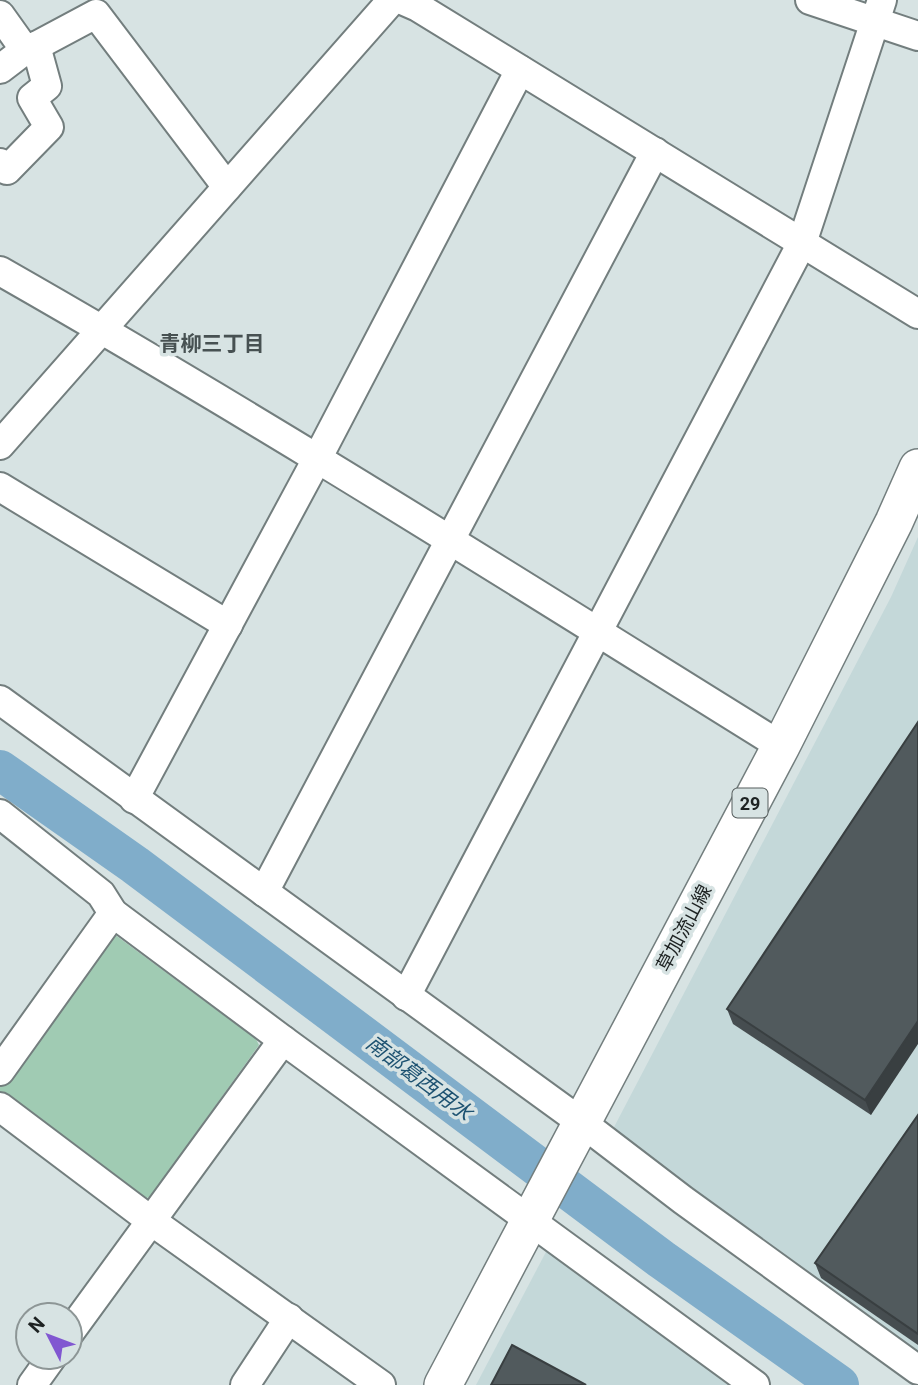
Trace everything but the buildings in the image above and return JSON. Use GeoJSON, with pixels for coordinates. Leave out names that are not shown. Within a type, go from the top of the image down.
{"type":"FeatureCollection","features":[{"type":"Feature","properties":{"kind":"main road","name":"草加流山線"},"geometry":{"type":"LineString","coordinates":[[443,1385],[781,746],[918,468]]}},
{"type":"Feature","properties":{"kind":"street"},"geometry":{"type":"LineString","coordinates":[[0,445],[392,0]]}},
{"type":"Feature","properties":{"kind":"street"},"geometry":{"type":"LineString","coordinates":[[402,0],[520,69],[918,314]]}},
{"type":"Feature","properties":{"kind":"street"},"geometry":{"type":"LineString","coordinates":[[810,0],[878,10],[918,36]]}},
{"type":"Feature","properties":{"kind":"street"},"geometry":{"type":"LineString","coordinates":[[406,996],[802,243],[878,10]]}},
{"type":"Feature","properties":{"kind":"street"},"geometry":{"type":"LineString","coordinates":[[0,69],[31,48],[96,14],[227,187]]}},
{"type":"Feature","properties":{"kind":"street"},"geometry":{"type":"LineString","coordinates":[[0,15],[31,48],[47,86],[32,98],[50,127],[7,170],[0,163]]}},
{"type":"Feature","properties":{"kind":"street"},"geometry":{"type":"LineString","coordinates":[[134,799],[317,459],[520,69]]}},
{"type":"Feature","properties":{"kind":"street"},"geometry":{"type":"LineString","coordinates":[[264,892],[655,152]]}},
{"type":"Feature","properties":{"kind":"street"},"geometry":{"type":"LineString","coordinates":[[0,271],[450,539],[781,746]]}},
{"type":"Feature","properties":{"kind":"street"},"geometry":{"type":"LineString","coordinates":[[0,487],[228,625]]}},
{"type":"Feature","properties":{"kind":"street"},"geometry":{"type":"LineString","coordinates":[[0,700],[406,996],[578,1128],[918,1370]]}},
{"type":"Feature","properties":{"kind":"street"},"geometry":{"type":"LineString","coordinates":[[0,814],[101,894],[113,913],[283,1040],[534,1213],[755,1385]]}},
{"type":"Feature","properties":{"kind":"street"},"geometry":{"type":"LineString","coordinates":[[0,1071],[113,913]]}},
{"type":"Feature","properties":{"kind":"street"},"geometry":{"type":"LineString","coordinates":[[84,1312],[283,1040]]}},
{"type":"Feature","properties":{"kind":"street"},"geometry":{"type":"LineString","coordinates":[[0,1107],[150,1220],[381,1385]]}},
{"type":"Feature","properties":{"kind":"street"},"geometry":{"type":"LineString","coordinates":[[245,1385],[289,1318]]}},
{"type":"Feature","properties":{"kind":"shaded area"},"geometry":{"type":"Polygon","coordinates":[[[918,537],[918,1355],[612,1131],[891,597],[918,537]]]}},
{"type":"Feature","properties":{"kind":"shaded area"},"geometry":{"type":"Polygon","coordinates":[[[547,1250],[734,1385],[476,1385],[547,1250]]]}},
{"type":"Feature","properties":{"kind":"green space"},"geometry":{"type":"Polygon","coordinates":[[[114,934],[256,1039],[259,1045],[150,1197],[139,1200],[0,1097],[0,1082],[114,934]]]}},
{"type":"Feature","properties":{"kind":"waterway","name":"南部葛西用水"},"geometry":{"type":"LineString","coordinates":[[0,770],[135,865],[661,1259],[839,1385]]}},
{"type":"Feature","properties":{"kind":"district","name":"青柳三丁目"},"geometry":{"type":"Point","coordinates":[212,344]}}]}
